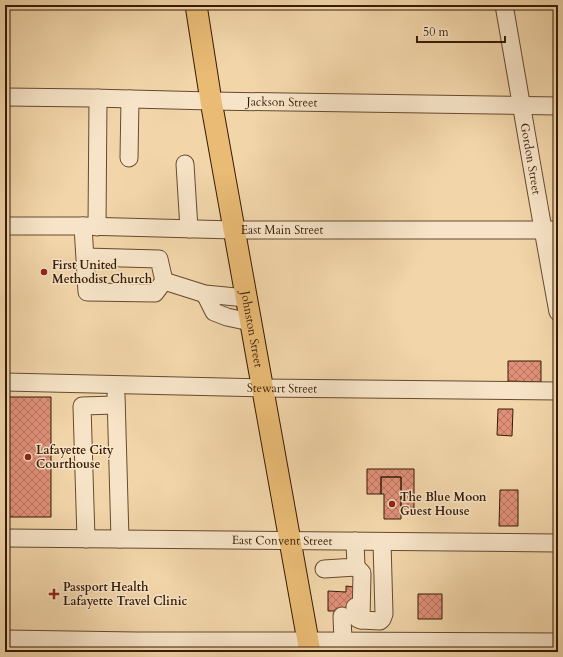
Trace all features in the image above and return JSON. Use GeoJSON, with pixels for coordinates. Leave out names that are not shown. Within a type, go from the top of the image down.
{"type":"FeatureCollection","features":[{"type":"Feature","properties":{"kind":"main road","name":"Johnston Street"},"geometry":{"type":"LineString","coordinates":[[196,5],[211,101],[309,646]]}},
{"type":"Feature","properties":{"kind":"street","name":"Gordon Street"},"geometry":{"type":"LineString","coordinates":[[504,5],[522,105],[550,230],[558,312]]}},
{"type":"Feature","properties":{"kind":"street","name":"Jackson Street"},"geometry":{"type":"LineString","coordinates":[[5,97],[558,106]]}},
{"type":"Feature","properties":{"kind":"street"},"geometry":{"type":"LineString","coordinates":[[84,257],[160,259],[164,281],[155,293],[87,292],[84,257],[90,226],[98,98]]}},
{"type":"Feature","properties":{"kind":"street"},"geometry":{"type":"LineString","coordinates":[[129,158],[130,99]]}},
{"type":"Feature","properties":{"kind":"street"},"geometry":{"type":"LineString","coordinates":[[186,164],[188,229]]}},
{"type":"Feature","properties":{"kind":"street","name":"East Main Street"},"geometry":{"type":"LineString","coordinates":[[5,226],[90,226],[234,230],[550,230]]}},
{"type":"Feature","properties":{"kind":"street"},"geometry":{"type":"LineString","coordinates":[[164,281],[205,294],[246,298]]}},
{"type":"Feature","properties":{"kind":"street"},"geometry":{"type":"LineString","coordinates":[[205,294],[214,312],[250,322]]}},
{"type":"Feature","properties":{"kind":"street","name":"Stewart Street"},"geometry":{"type":"LineString","coordinates":[[5,382],[262,388],[558,391]]}},
{"type":"Feature","properties":{"kind":"street"},"geometry":{"type":"LineString","coordinates":[[116,385],[120,539]]}},
{"type":"Feature","properties":{"kind":"street"},"geometry":{"type":"LineString","coordinates":[[86,539],[82,406],[116,405]]}},
{"type":"Feature","properties":{"kind":"street","name":"East Convent Street"},"geometry":{"type":"LineString","coordinates":[[5,538],[558,543]]}},
{"type":"Feature","properties":{"kind":"street"},"geometry":{"type":"LineString","coordinates":[[343,641],[353,610],[362,573],[356,567],[355,541]]}},
{"type":"Feature","properties":{"kind":"street"},"geometry":{"type":"LineString","coordinates":[[353,610],[380,621],[384,614],[382,542]]}},
{"type":"Feature","properties":{"kind":"street"},"geometry":{"type":"LineString","coordinates":[[324,569],[356,567]]}},
{"type":"Feature","properties":{"kind":"street"},"geometry":{"type":"LineString","coordinates":[[5,639],[23,646],[137,647],[309,646],[343,641],[395,647],[516,647],[558,642]]}},
{"type":"Feature","properties":{"kind":"building"},"geometry":{"type":"Polygon","coordinates":[[[508,361],[541,361],[541,382],[508,381],[508,361]]]}},
{"type":"Feature","properties":{"kind":"building","name":"Lafayette City Courthouse"},"geometry":{"type":"Polygon","coordinates":[[[5,397],[51,397],[51,517],[5,517],[5,397]]]}},
{"type":"Feature","properties":{"kind":"building"},"geometry":{"type":"Polygon","coordinates":[[[498,409],[513,409],[512,436],[497,435],[498,409]]]}},
{"type":"Feature","properties":{"kind":"building"},"geometry":{"type":"Polygon","coordinates":[[[367,469],[414,469],[414,514],[401,514],[401,477],[381,477],[381,494],[367,494],[367,469]]]}},
{"type":"Feature","properties":{"kind":"building","name":"The Blue Moon Guest House"},"geometry":{"type":"Polygon","coordinates":[[[381,477],[401,477],[401,519],[384,519],[384,494],[381,494],[381,477]]]}},
{"type":"Feature","properties":{"kind":"building"},"geometry":{"type":"Polygon","coordinates":[[[500,490],[518,490],[518,526],[499,526],[500,490]]]}},
{"type":"Feature","properties":{"kind":"building"},"geometry":{"type":"Polygon","coordinates":[[[346,586],[354,587],[354,611],[328,611],[328,591],[346,592],[346,586]]]}},
{"type":"Feature","properties":{"kind":"building"},"geometry":{"type":"Polygon","coordinates":[[[418,594],[442,594],[442,619],[418,619],[418,594]]]}},
{"type":"Feature","properties":{"kind":"place","name":"First United Methodist Church"},"geometry":{"type":"Point","coordinates":[44,272]}},
{"type":"Feature","properties":{"kind":"place","name":"Lafayette City Courthouse"},"geometry":{"type":"Point","coordinates":[28,457]}},
{"type":"Feature","properties":{"kind":"place","name":"The Blue Moon Guest House"},"geometry":{"type":"Point","coordinates":[392,504]}},
{"type":"Feature","properties":{"kind":"place","name":"Passport Health Lafayette Travel Clinic"},"geometry":{"type":"Point","coordinates":[54,594]}}]}
